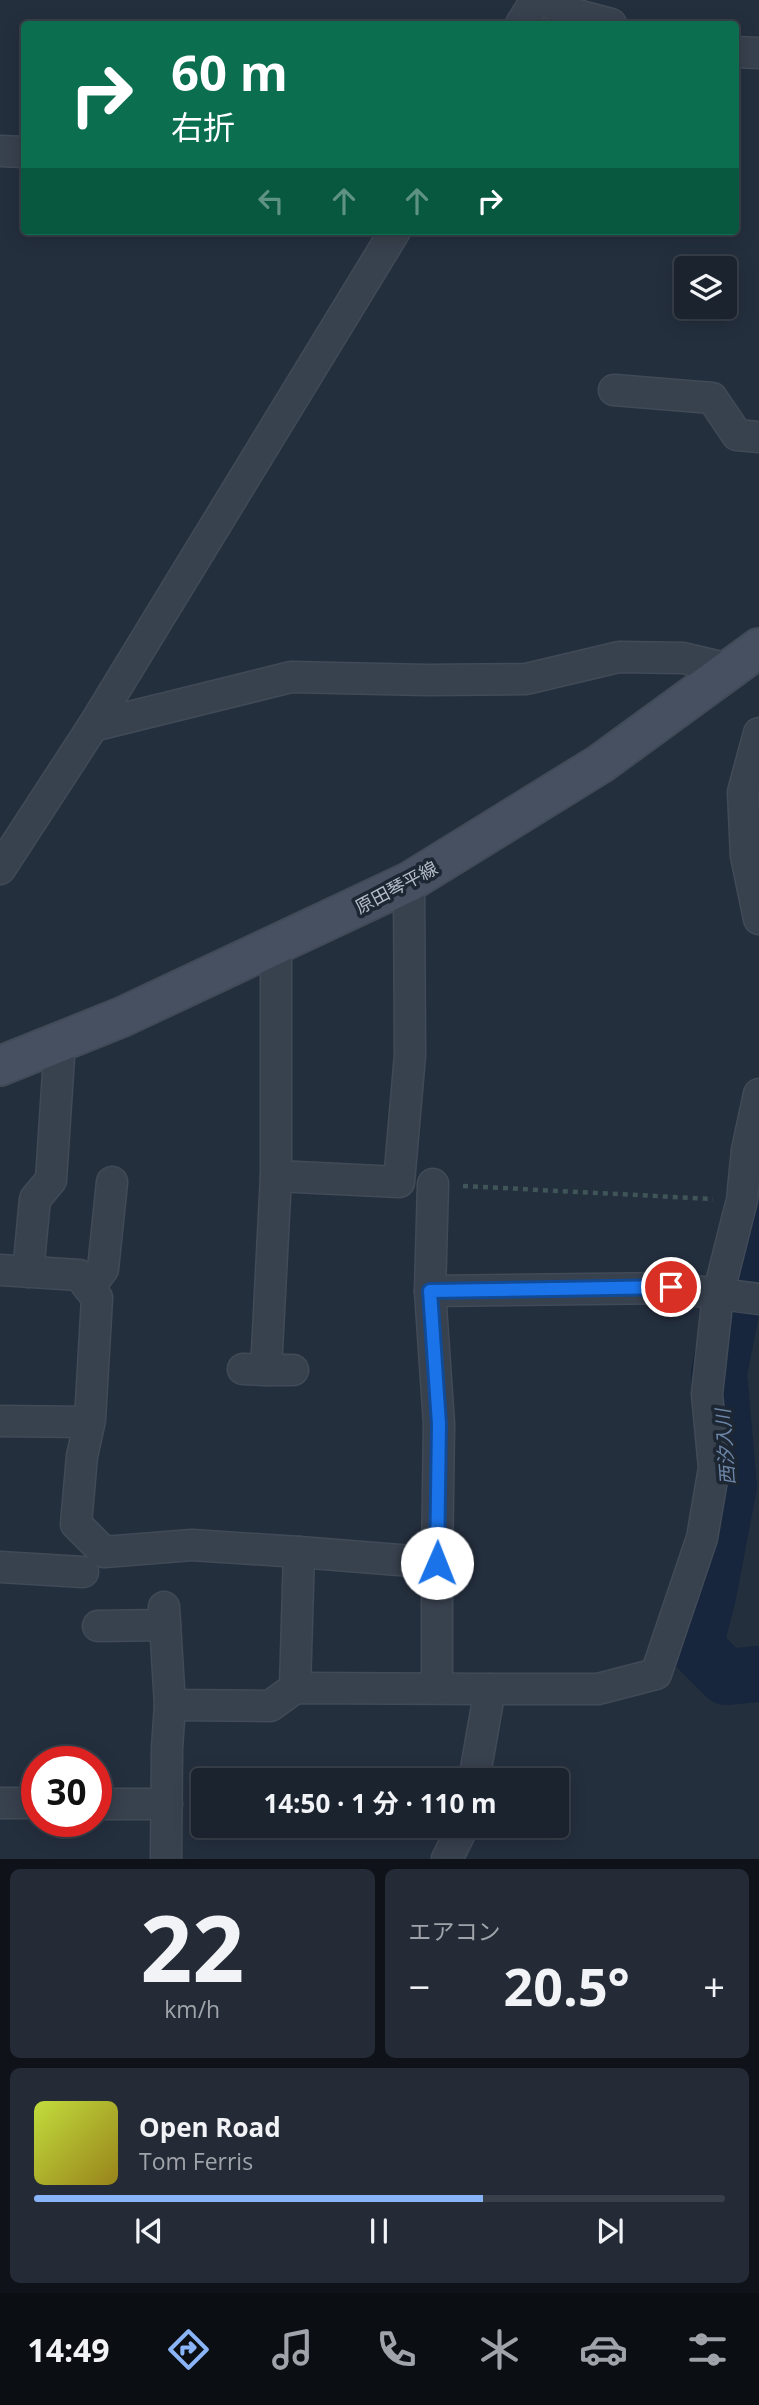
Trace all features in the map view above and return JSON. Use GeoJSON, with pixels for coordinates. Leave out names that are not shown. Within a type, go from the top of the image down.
{"type":"FeatureCollection","features":[{"type":"Feature","properties":{"kind":"main road","name":"原田琴平線"},"geometry":{"type":"LineString","coordinates":[[0,1066],[122,1017],[409,882],[600,764],[745,659]]}},
{"type":"Feature","properties":{"kind":"street"},"geometry":{"type":"LineString","coordinates":[[523,21],[536,0]]}},
{"type":"Feature","properties":{"kind":"street"},"geometry":{"type":"LineString","coordinates":[[546,0],[566,12],[600,21]]}},
{"type":"Feature","properties":{"kind":"street"},"geometry":{"type":"LineString","coordinates":[[739,52],[759,53]]}},
{"type":"Feature","properties":{"kind":"street"},"geometry":{"type":"LineString","coordinates":[[0,151],[21,152]]}},
{"type":"Feature","properties":{"kind":"street"},"geometry":{"type":"LineString","coordinates":[[0,869],[93,726],[393,235]]}},
{"type":"Feature","properties":{"kind":"street"},"geometry":{"type":"LineString","coordinates":[[614,390],[712,398],[737,435],[759,437]]}},
{"type":"Feature","properties":{"kind":"street"},"geometry":{"type":"LineString","coordinates":[[93,726],[291,677],[526,679],[619,657],[745,659]]}},
{"type":"Feature","properties":{"kind":"street"},"geometry":{"type":"LineString","coordinates":[[759,733],[743,792],[746,856],[759,919]]}},
{"type":"Feature","properties":{"kind":"street"},"geometry":{"type":"LineString","coordinates":[[276,1176],[399,1182],[410,1055],[409,882]]}},
{"type":"Feature","properties":{"kind":"street"},"geometry":{"type":"LineString","coordinates":[[268,1370],[276,1176],[276,946]]}},
{"type":"Feature","properties":{"kind":"street"},"geometry":{"type":"LineString","coordinates":[[60,1042],[51,1180],[34,1199],[14,1271],[79,1275],[97,1298],[89,1422],[82,1456],[76,1524],[104,1552],[192,1545],[437,1563]]}},
{"type":"Feature","properties":{"kind":"street"},"geometry":{"type":"LineString","coordinates":[[170,1705],[270,1706],[295,1688],[598,1689],[656,1674],[702,1538],[714,1468],[707,1394],[736,1297],[747,1150],[759,1094]]}},
{"type":"Feature","properties":{"kind":"street"},"geometry":{"type":"LineString","coordinates":[[89,1288],[103,1269],[112,1182]]}},
{"type":"Feature","properties":{"kind":"street"},"geometry":{"type":"LineString","coordinates":[[433,1184],[430,1291],[439,1424],[437,1687]]}},
{"type":"Feature","properties":{"kind":"street"},"geometry":{"type":"LineString","coordinates":[[430,1291],[671,1287],[736,1297]]}},
{"type":"Feature","properties":{"kind":"street"},"geometry":{"type":"LineString","coordinates":[[0,1421],[89,1422]]}},
{"type":"Feature","properties":{"kind":"street"},"geometry":{"type":"LineString","coordinates":[[295,1688],[299,1552]]}},
{"type":"Feature","properties":{"kind":"street"},"geometry":{"type":"LineString","coordinates":[[0,1567],[82,1572]]}},
{"type":"Feature","properties":{"kind":"street"},"geometry":{"type":"LineString","coordinates":[[99,1626],[165,1616],[170,1705],[166,1859]]}},
{"type":"Feature","properties":{"kind":"street"},"geometry":{"type":"LineString","coordinates":[[476,1768],[490,1689]]}},
{"type":"Feature","properties":{"kind":"street"},"geometry":{"type":"LineString","coordinates":[[0,1803],[21,1803]]}},
{"type":"Feature","properties":{"kind":"street"},"geometry":{"type":"LineString","coordinates":[[112,1804],[167,1804]]}},
{"type":"Feature","properties":{"kind":"street"},"geometry":{"type":"LineString","coordinates":[[446,1859],[457,1838]]}},
{"type":"Feature","properties":{"kind":"path"},"geometry":{"type":"LineString","coordinates":[[433,1184],[742,1200]]}},
{"type":"Feature","properties":{"kind":"waterway","name":"西汐入川"},"geometry":{"type":"LineString","coordinates":[[756,1187],[719,1373],[729,1486],[708,1596],[695,1646],[726,1677],[759,1674]]}},
{"type":"Feature","properties":{"kind":"route"},"geometry":{"type":"LineString","coordinates":[[437,1563],[439,1424],[430,1291],[671,1287]]}}]}
